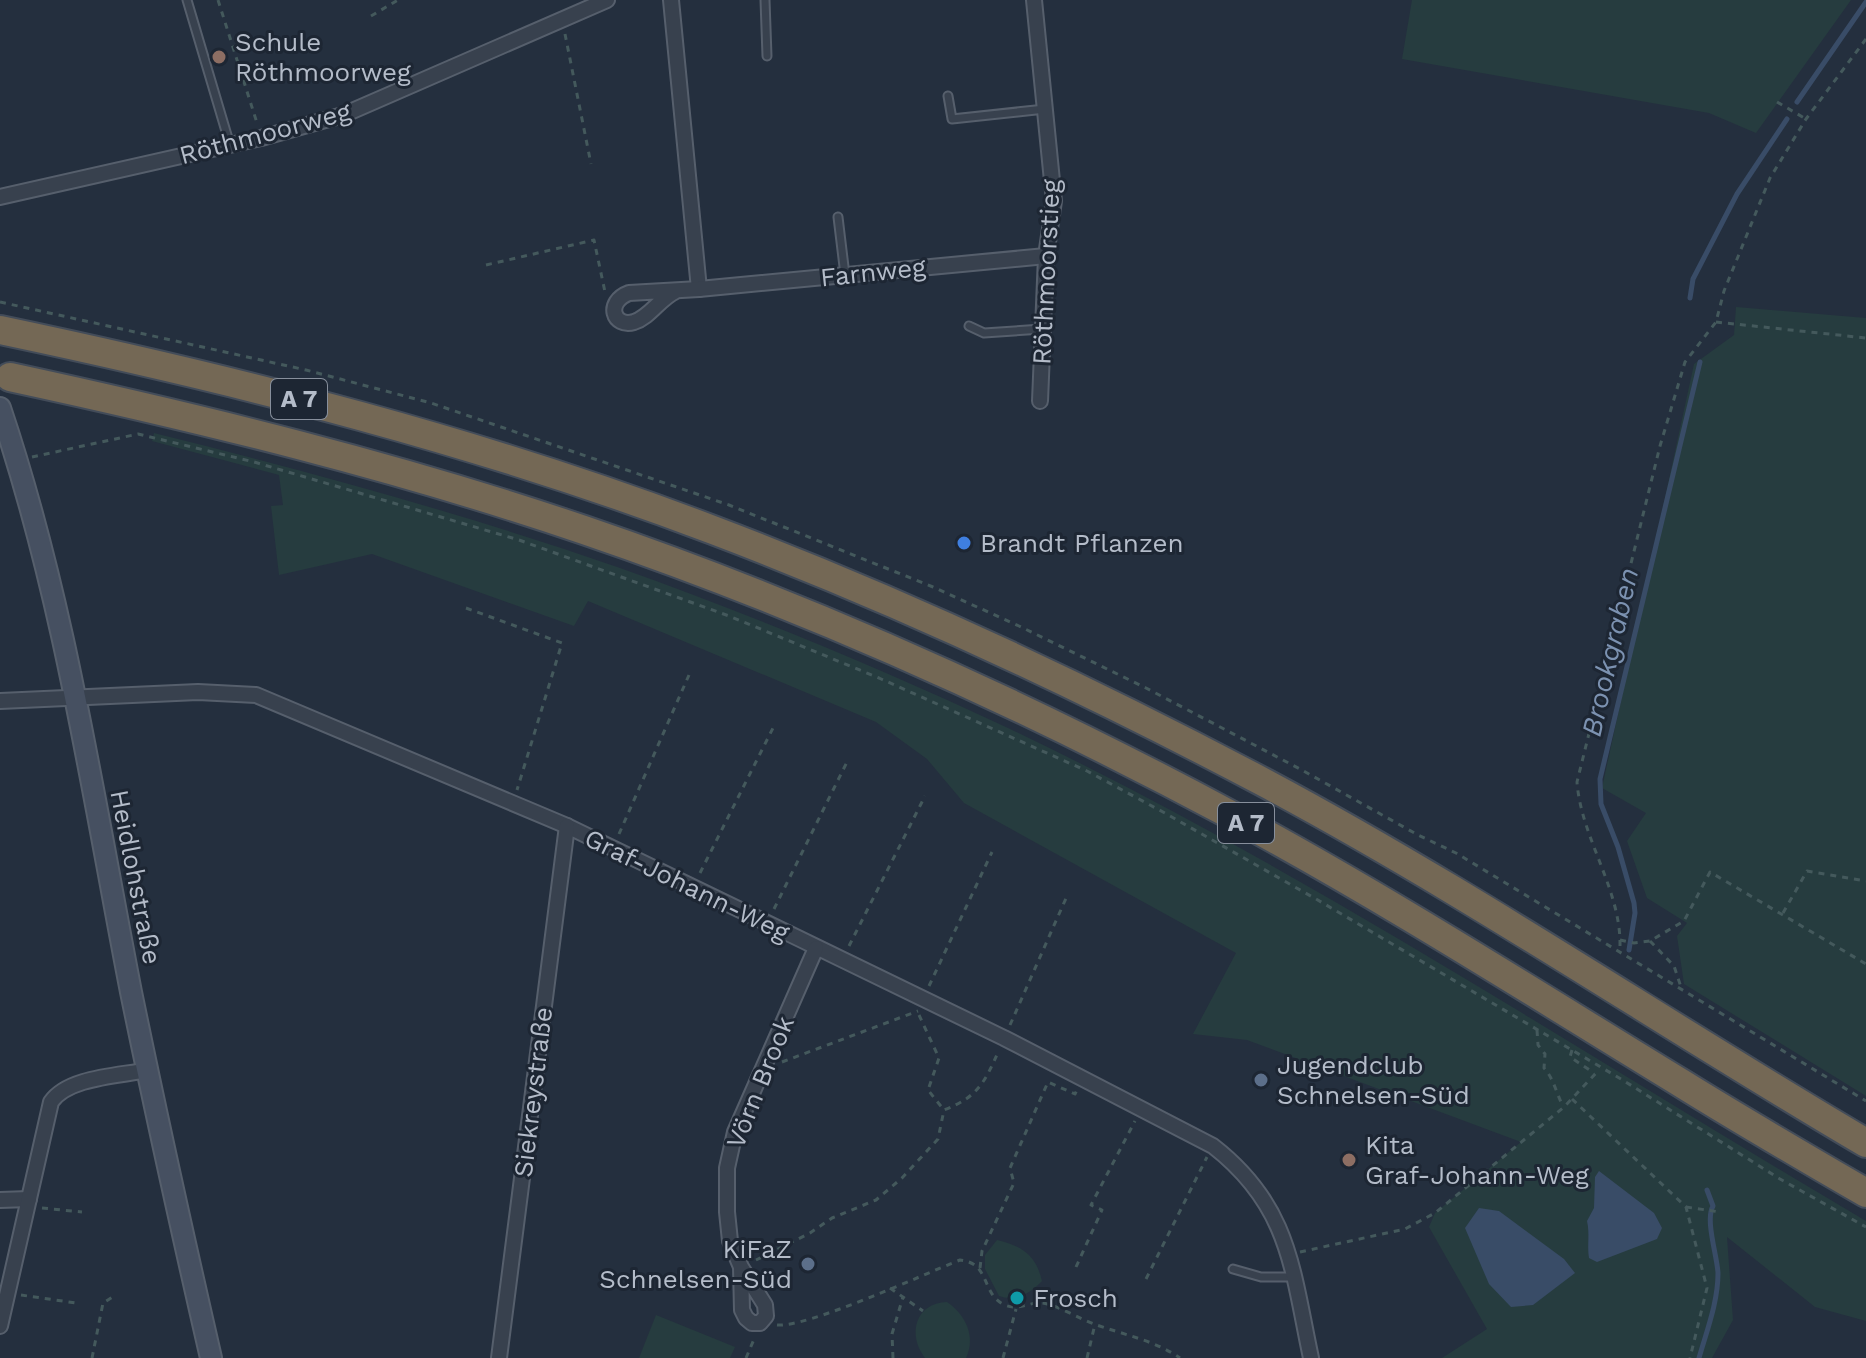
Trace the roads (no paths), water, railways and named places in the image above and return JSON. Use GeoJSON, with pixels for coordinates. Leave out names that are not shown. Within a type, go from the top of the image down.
{"type":"FeatureCollection","features":[{"type":"Feature","properties":{"kind":"highway","name":"A 7"},"geometry":{"type":"LineString","coordinates":[[0,330],[257,388],[481,451],[713,529],[948,625],[1265,783],[1383,849],[1866,1143]]}},
{"type":"Feature","properties":{"kind":"highway","name":"A 7"},"geometry":{"type":"LineString","coordinates":[[10,377],[246,431],[387,469],[586,531],[854,633],[1017,707],[1244,822],[1422,924],[1688,1088],[1866,1193]]}},
{"type":"Feature","properties":{"kind":"main road","name":"Heidlohstraße"},"geometry":{"type":"LineString","coordinates":[[0,408],[33,517],[76,698],[148,1070],[211,1358]]}},
{"type":"Feature","properties":{"kind":"street","name":"Röthmoorweg"},"geometry":{"type":"LineString","coordinates":[[0,197],[261,138],[343,115],[562,20],[584,4],[607,0]]}},
{"type":"Feature","properties":{"kind":"street"},"geometry":{"type":"LineString","coordinates":[[671,0],[699,289]]}},
{"type":"Feature","properties":{"kind":"street","name":"Röthmoorstieg"},"geometry":{"type":"LineString","coordinates":[[1034,0],[1054,201],[1046,256],[1040,401]]}},
{"type":"Feature","properties":{"kind":"street","name":"Farnweg"},"geometry":{"type":"LineString","coordinates":[[676,291],[664,296],[642,317],[626,323],[618,320],[614,312],[614,303],[619,296],[629,293],[1046,256]]}},
{"type":"Feature","properties":{"kind":"street","name":"Graf-Johann-Weg"},"geometry":{"type":"LineString","coordinates":[[0,701],[198,692],[256,695],[567,826],[1004,1038],[1213,1146],[1238,1166],[1270,1207],[1289,1255],[1311,1358]]}},
{"type":"Feature","properties":{"kind":"street","name":"Siekreystraße"},"geometry":{"type":"LineString","coordinates":[[499,1358],[567,826]]}},
{"type":"Feature","properties":{"kind":"street","name":"Vörn Brook"},"geometry":{"type":"LineString","coordinates":[[741,1267],[742,1310],[752,1323],[760,1323],[766,1316],[765,1305],[741,1267],[730,1241],[727,1168],[735,1132],[816,948]]}},
{"type":"Feature","properties":{"kind":"street"},"geometry":{"type":"LineString","coordinates":[[0,1326],[48,1113],[57,1093],[75,1084],[148,1070]]}},
{"type":"Feature","properties":{"kind":"street"},"geometry":{"type":"LineString","coordinates":[[0,1200],[28,1203]]}},
{"type":"Feature","properties":{"kind":"lane"},"geometry":{"type":"LineString","coordinates":[[187,0],[230,145]]}},
{"type":"Feature","properties":{"kind":"lane"},"geometry":{"type":"LineString","coordinates":[[765,0],[767,56]]}},
{"type":"Feature","properties":{"kind":"lane"},"geometry":{"type":"LineString","coordinates":[[948,96],[952,119],[1045,109]]}},
{"type":"Feature","properties":{"kind":"lane"},"geometry":{"type":"LineString","coordinates":[[838,217],[845,275]]}},
{"type":"Feature","properties":{"kind":"lane"},"geometry":{"type":"LineString","coordinates":[[969,326],[984,333],[1042,329]]}},
{"type":"Feature","properties":{"kind":"lane"},"geometry":{"type":"LineString","coordinates":[[1233,1269],[1261,1277],[1294,1277]]}},
{"type":"Feature","properties":{"kind":"water"},"geometry":{"type":"Polygon","coordinates":[[[1599,1171],[1654,1213],[1662,1228],[1657,1239],[1597,1262],[1589,1258],[1587,1221],[1594,1208],[1595,1177],[1599,1171]]]}},
{"type":"Feature","properties":{"kind":"water"},"geometry":{"type":"Polygon","coordinates":[[[1479,1208],[1499,1211],[1564,1259],[1575,1273],[1533,1305],[1511,1307],[1489,1284],[1465,1228],[1479,1208]]]}},
{"type":"Feature","properties":{"kind":"waterway","name":"Brookgraben"},"geometry":{"type":"LineString","coordinates":[[1797,102],[1866,2]]}},
{"type":"Feature","properties":{"kind":"waterway","name":"Brookgraben"},"geometry":{"type":"LineString","coordinates":[[1690,298],[1693,279],[1737,194],[1787,119]]}},
{"type":"Feature","properties":{"kind":"waterway","name":"Brookgraben"},"geometry":{"type":"LineString","coordinates":[[1629,950],[1634,903],[1618,847],[1601,804],[1600,779],[1700,362]]}},
{"type":"Feature","properties":{"kind":"waterway","name":"Brookgraben"},"geometry":{"type":"LineString","coordinates":[[1699,1358],[1718,1284],[1710,1220],[1713,1206],[1707,1190]]}},
{"type":"Feature","properties":{"kind":"place","name":"Schule Röthmoorweg"},"geometry":{"type":"Point","coordinates":[219,57]}},
{"type":"Feature","properties":{"kind":"place","name":"Brandt Pflanzen"},"geometry":{"type":"Point","coordinates":[964,543]}},
{"type":"Feature","properties":{"kind":"place","name":"Jugendclub Schnelsen-Süd"},"geometry":{"type":"Point","coordinates":[1261,1080]}},
{"type":"Feature","properties":{"kind":"place","name":"Kita Graf-Johann-Weg"},"geometry":{"type":"Point","coordinates":[1349,1160]}},
{"type":"Feature","properties":{"kind":"place","name":"KiFaZ Schnelsen-Süd"},"geometry":{"type":"Point","coordinates":[808,1264]}},
{"type":"Feature","properties":{"kind":"place","name":"Frosch"},"geometry":{"type":"Point","coordinates":[1017,1298]}}]}
